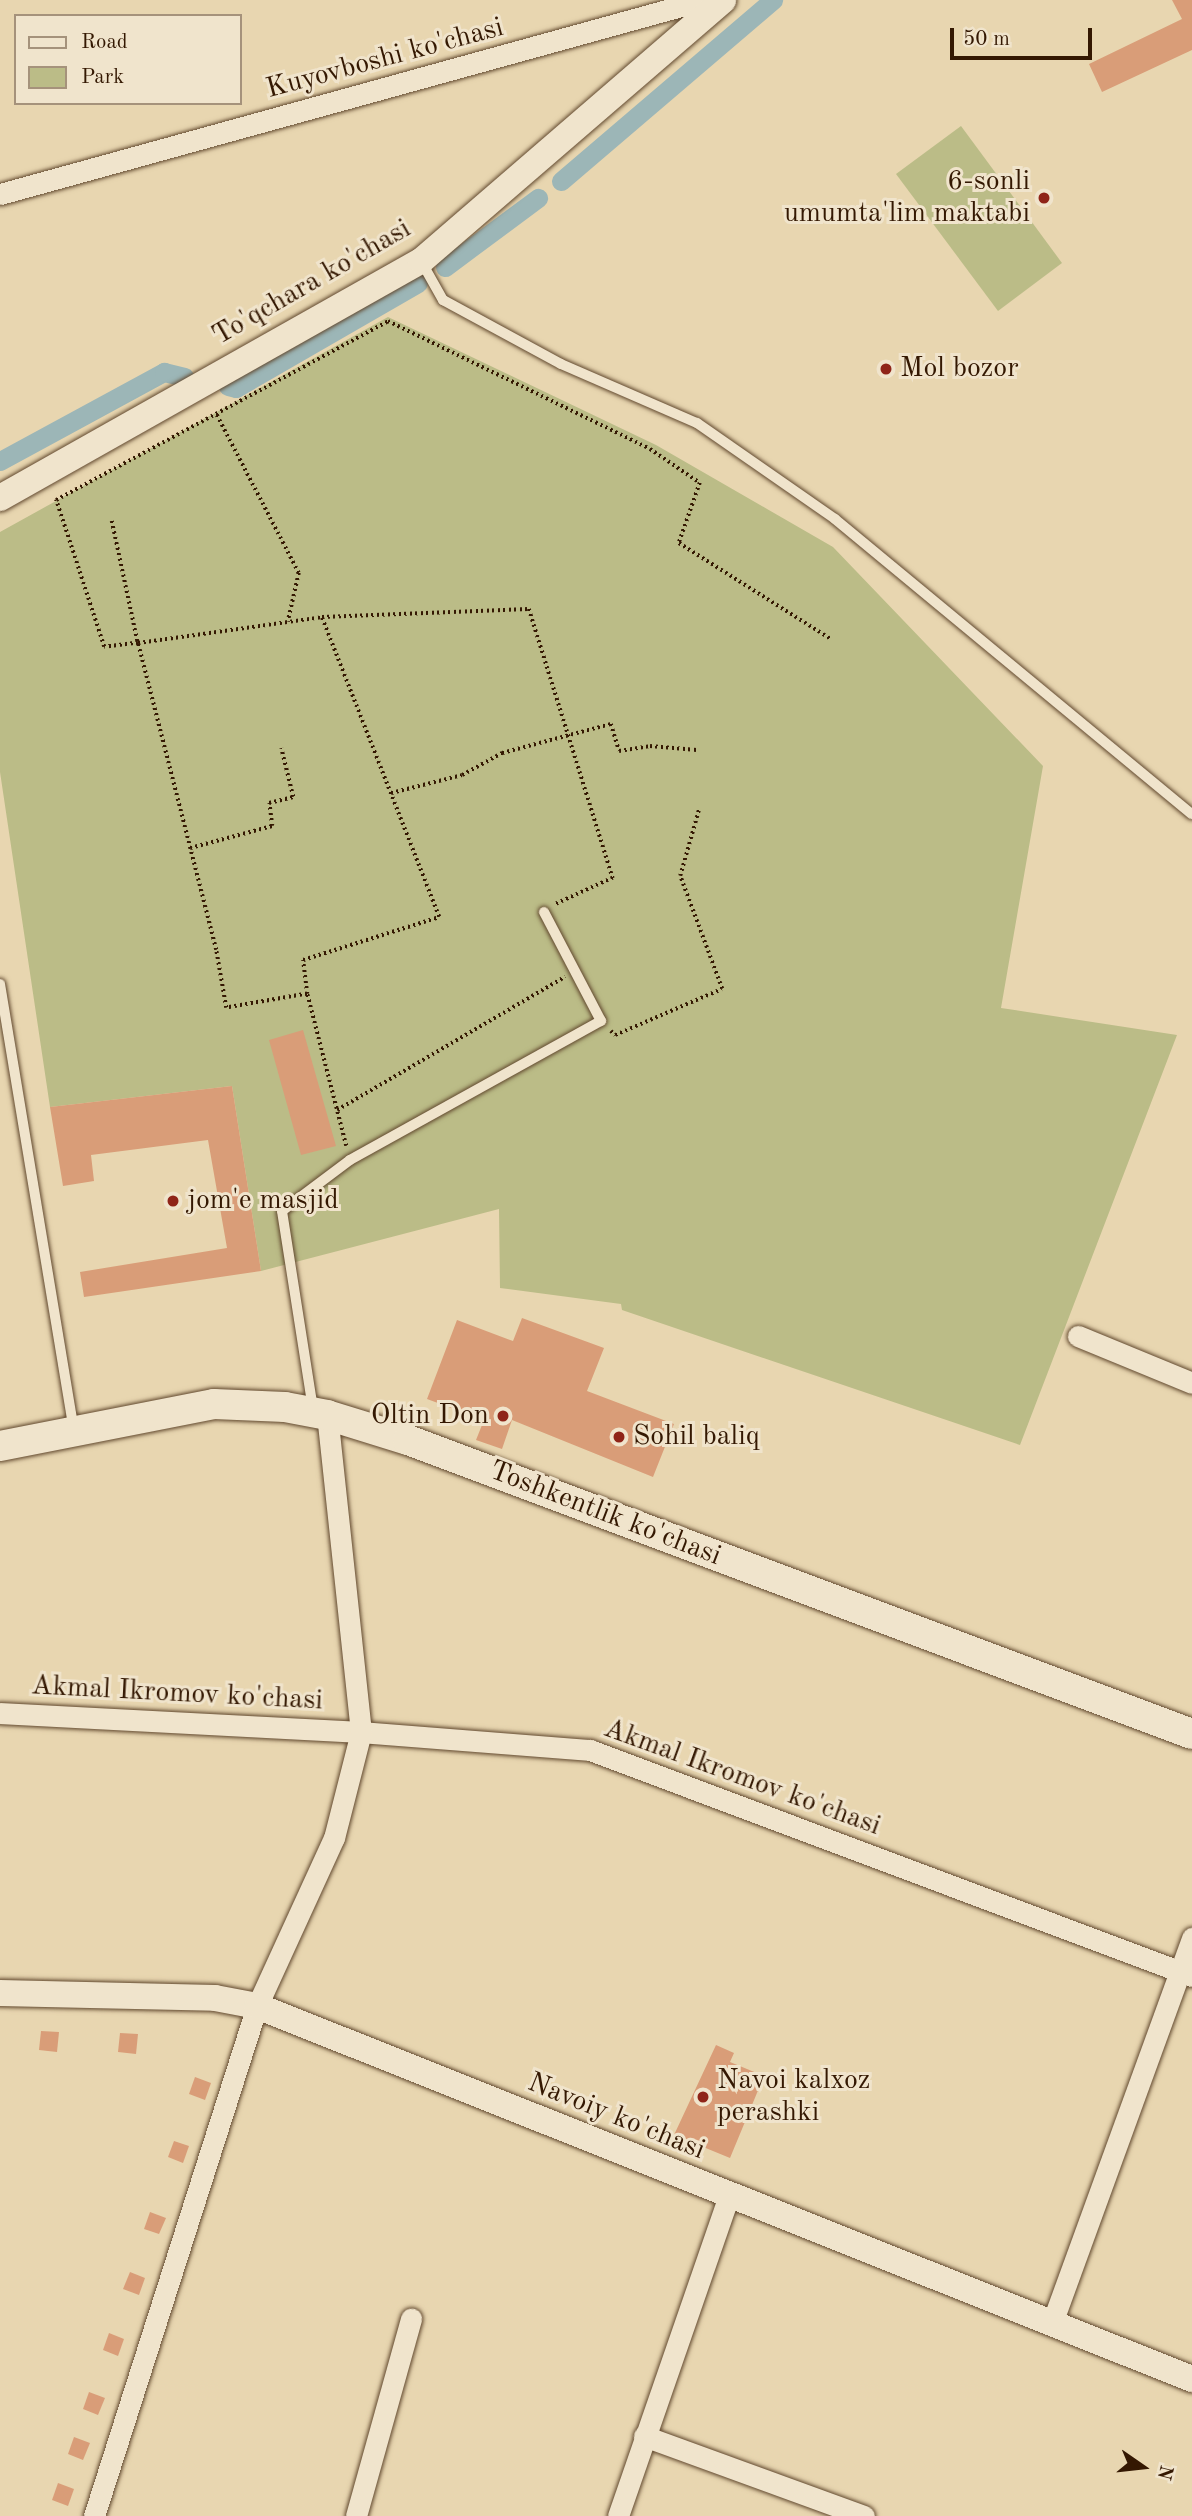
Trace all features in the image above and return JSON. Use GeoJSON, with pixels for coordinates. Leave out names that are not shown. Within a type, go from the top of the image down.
{"type":"FeatureCollection","features":[{"type":"Feature","properties":{"kind":"main road","name":"Toshkentlik ko'chasi"},"geometry":{"type":"LineString","coordinates":[[0,1446],[214,1404],[320,1413],[408,1440],[1192,1734]]}},
{"type":"Feature","properties":{"kind":"street","name":"Kuyovboshi ko'chasi"},"geometry":{"type":"LineString","coordinates":[[0,194],[703,0]]}},
{"type":"Feature","properties":{"kind":"street","name":"To'qchara ko'chasi"},"geometry":{"type":"LineString","coordinates":[[0,498],[421,261],[723,0]]}},
{"type":"Feature","properties":{"kind":"street"},"geometry":{"type":"LineString","coordinates":[[1077,1336],[1192,1383]]}},
{"type":"Feature","properties":{"kind":"street"},"geometry":{"type":"LineString","coordinates":[[94,2516],[257,2006],[334,1838],[360,1732],[320,1413]]}},
{"type":"Feature","properties":{"kind":"street","name":"Akmal Ikromov ko'chasi"},"geometry":{"type":"LineString","coordinates":[[0,1713],[360,1732],[590,1750],[1186,1973]]}},
{"type":"Feature","properties":{"kind":"street"},"geometry":{"type":"LineString","coordinates":[[1052,2323],[1186,1973],[1192,1938]]}},
{"type":"Feature","properties":{"kind":"street","name":"Navoiy ko'chasi"},"geometry":{"type":"LineString","coordinates":[[0,1993],[215,1998],[257,2006],[1192,2379]]}},
{"type":"Feature","properties":{"kind":"street"},"geometry":{"type":"LineString","coordinates":[[618,2516],[729,2196]]}},
{"type":"Feature","properties":{"kind":"street"},"geometry":{"type":"LineString","coordinates":[[356,2516],[411,2319]]}},
{"type":"Feature","properties":{"kind":"street"},"geometry":{"type":"LineString","coordinates":[[644,2436],[864,2516]]}},
{"type":"Feature","properties":{"kind":"lane"},"geometry":{"type":"LineString","coordinates":[[421,261],[443,300],[561,364],[696,423],[835,519],[1192,814]]}},
{"type":"Feature","properties":{"kind":"lane"},"geometry":{"type":"LineString","coordinates":[[320,1413],[282,1212],[350,1160],[601,1021],[544,912]]}},
{"type":"Feature","properties":{"kind":"lane"},"geometry":{"type":"LineString","coordinates":[[0,984],[74,1430]]}},
{"type":"Feature","properties":{"kind":"path"},"geometry":{"type":"LineString","coordinates":[[544,912],[564,898],[613,878],[529,610],[322,617],[104,647],[56,500],[218,415],[387,321],[650,449],[700,483],[679,543],[831,639]]}},
{"type":"Feature","properties":{"kind":"path"},"geometry":{"type":"LineString","coordinates":[[218,415],[299,573],[288,622]]}},
{"type":"Feature","properties":{"kind":"path"},"geometry":{"type":"LineString","coordinates":[[112,521],[138,643],[190,848],[226,1008],[307,994]]}},
{"type":"Feature","properties":{"kind":"path"},"geometry":{"type":"LineString","coordinates":[[322,617],[439,917],[303,960],[307,994],[350,1160]]}},
{"type":"Feature","properties":{"kind":"path"},"geometry":{"type":"LineString","coordinates":[[391,793],[462,775],[502,753],[611,724],[619,751],[650,746],[697,750]]}},
{"type":"Feature","properties":{"kind":"path"},"geometry":{"type":"LineString","coordinates":[[190,848],[272,826],[270,803],[293,797],[281,748]]}},
{"type":"Feature","properties":{"kind":"path"},"geometry":{"type":"LineString","coordinates":[[601,1021],[615,1035],[722,989],[680,876],[699,809]]}},
{"type":"Feature","properties":{"kind":"path"},"geometry":{"type":"LineString","coordinates":[[337,1110],[575,970]]}},
{"type":"Feature","properties":{"kind":"green space"},"geometry":{"type":"Polygon","coordinates":[[[961,126],[1062,263],[998,311],[896,174],[961,126]]]}},
{"type":"Feature","properties":{"kind":"green space"},"geometry":{"type":"Polygon","coordinates":[[[388,317],[656,445],[833,547],[1043,766],[1001,1008],[1177,1035],[1020,1445],[622,1310],[621,1304],[500,1288],[499,1209],[261,1271],[232,1086],[50,1107],[0,772],[0,532],[388,317]]]}},
{"type":"Feature","properties":{"kind":"building"},"geometry":{"type":"Polygon","coordinates":[[[1172,0],[1192,0],[1192,50],[1102,92],[1089,64],[1182,19],[1172,0]]]}},
{"type":"Feature","properties":{"kind":"building"},"geometry":{"type":"Polygon","coordinates":[[[303,1030],[336,1146],[301,1155],[269,1040],[303,1030]]]}},
{"type":"Feature","properties":{"kind":"building"},"geometry":{"type":"Polygon","coordinates":[[[232,1086],[261,1271],[84,1297],[80,1272],[227,1248],[208,1140],[91,1155],[94,1181],[63,1186],[50,1107],[232,1086]]]}},
{"type":"Feature","properties":{"kind":"building"},"geometry":{"type":"Polygon","coordinates":[[[522,1318],[604,1348],[587,1391],[674,1424],[653,1477],[512,1420],[502,1449],[476,1440],[484,1420],[427,1399],[457,1320],[513,1341],[522,1318]]]}},
{"type":"Feature","properties":{"kind":"building"},"geometry":{"type":"Polygon","coordinates":[[[41,2031],[59,2032],[57,2052],[39,2050],[41,2031]]]}},
{"type":"Feature","properties":{"kind":"building"},"geometry":{"type":"Polygon","coordinates":[[[120,2033],[138,2034],[136,2054],[118,2052],[120,2033]]]}},
{"type":"Feature","properties":{"kind":"building","name":"Navoi kalxoz perashki"},"geometry":{"type":"Polygon","coordinates":[[[716,2045],[734,2053],[730,2062],[764,2076],[730,2158],[674,2135],[716,2045]]]}},
{"type":"Feature","properties":{"kind":"building"},"geometry":{"type":"Polygon","coordinates":[[[195,2077],[211,2083],[205,2100],[189,2094],[195,2077]]]}},
{"type":"Feature","properties":{"kind":"building"},"geometry":{"type":"Polygon","coordinates":[[[174,2141],[189,2146],[183,2163],[168,2157],[174,2141]]]}},
{"type":"Feature","properties":{"kind":"building"},"geometry":{"type":"Polygon","coordinates":[[[150,2212],[166,2218],[159,2234],[144,2229],[150,2212]]]}},
{"type":"Feature","properties":{"kind":"building"},"geometry":{"type":"Polygon","coordinates":[[[130,2272],[145,2278],[139,2295],[123,2289],[130,2272]]]}},
{"type":"Feature","properties":{"kind":"building"},"geometry":{"type":"Polygon","coordinates":[[[109,2333],[124,2339],[118,2356],[103,2350],[109,2333]]]}},
{"type":"Feature","properties":{"kind":"building"},"geometry":{"type":"Polygon","coordinates":[[[89,2392],[105,2398],[98,2415],[83,2409],[89,2392]]]}},
{"type":"Feature","properties":{"kind":"building"},"geometry":{"type":"Polygon","coordinates":[[[74,2437],[90,2443],[83,2460],[68,2454],[74,2437]]]}},
{"type":"Feature","properties":{"kind":"building"},"geometry":{"type":"Polygon","coordinates":[[[58,2483],[74,2489],[68,2506],[52,2500],[58,2483]]]}},
{"type":"Feature","properties":{"kind":"waterway"},"geometry":{"type":"LineString","coordinates":[[561,181],[773,0]]}},
{"type":"Feature","properties":{"kind":"waterway"},"geometry":{"type":"LineString","coordinates":[[445,267],[538,198]]}},
{"type":"Feature","properties":{"kind":"waterway"},"geometry":{"type":"LineString","coordinates":[[228,386],[236,388],[418,283]]}},
{"type":"Feature","properties":{"kind":"waterway"},"geometry":{"type":"LineString","coordinates":[[0,461],[164,372],[184,377]]}},
{"type":"Feature","properties":{"kind":"place","name":"6-sonli umumta'lim maktabi"},"geometry":{"type":"Point","coordinates":[1044,198]}},
{"type":"Feature","properties":{"kind":"place","name":"Mol bozor"},"geometry":{"type":"Point","coordinates":[886,369]}},
{"type":"Feature","properties":{"kind":"place","name":"jom'e masjid"},"geometry":{"type":"Point","coordinates":[173,1201]}},
{"type":"Feature","properties":{"kind":"place","name":"Oltin Don"},"geometry":{"type":"Point","coordinates":[503,1416]}},
{"type":"Feature","properties":{"kind":"place","name":"Sohil baliq"},"geometry":{"type":"Point","coordinates":[619,1437]}},
{"type":"Feature","properties":{"kind":"place","name":"Navoi kalxoz perashki"},"geometry":{"type":"Point","coordinates":[703,2097]}}]}
